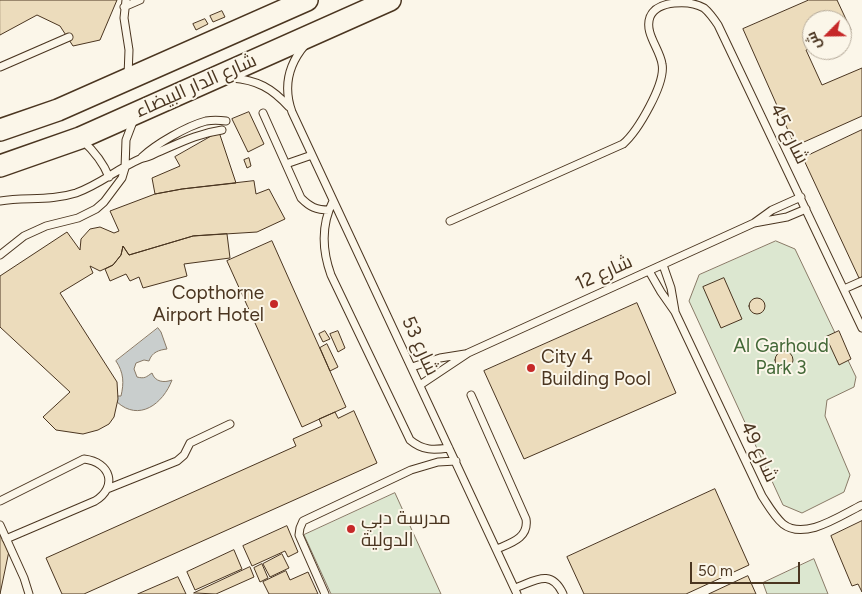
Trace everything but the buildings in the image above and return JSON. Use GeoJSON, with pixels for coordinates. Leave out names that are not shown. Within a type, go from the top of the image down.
{"type":"FeatureCollection","features":[{"type":"Feature","properties":{"kind":"main road","name":"شارع الدار البيضاء"},"geometry":{"type":"LineString","coordinates":[[0,130],[58,110],[307,0]]}},
{"type":"Feature","properties":{"kind":"main road","name":"شارع الدار البيضاء"},"geometry":{"type":"LineString","coordinates":[[0,166],[80,138],[390,0]]}},
{"type":"Feature","properties":{"kind":"lane"},"geometry":{"type":"LineString","coordinates":[[128,80],[129,50],[125,27],[126,4],[140,0]]}},
{"type":"Feature","properties":{"kind":"lane","name":"شارع 45"},"geometry":{"type":"LineString","coordinates":[[450,221],[613,150],[632,136],[639,126],[662,78],[662,62],[648,25],[649,18],[653,11],[671,2],[692,2],[703,7],[712,15],[724,36],[862,328]]}},
{"type":"Feature","properties":{"kind":"lane","name":"شارع 53"},"geometry":{"type":"LineString","coordinates":[[316,33],[297,55],[288,77],[288,100],[292,112],[516,591]]}},
{"type":"Feature","properties":{"kind":"lane"},"geometry":{"type":"LineString","coordinates":[[0,67],[69,37]]}},
{"type":"Feature","properties":{"kind":"lane","name":"شارع 53"},"geometry":{"type":"LineString","coordinates":[[216,76],[248,79],[259,83],[277,95],[292,112]]}},
{"type":"Feature","properties":{"kind":"lane"},"geometry":{"type":"LineString","coordinates":[[0,255],[30,233],[78,218],[96,209],[119,182],[125,168],[126,140],[137,113]]}},
{"type":"Feature","properties":{"kind":"lane"},"geometry":{"type":"LineString","coordinates":[[262,113],[301,198],[308,206],[318,210],[329,210]]}},
{"type":"Feature","properties":{"kind":"lane"},"geometry":{"type":"LineString","coordinates":[[0,201],[23,198],[62,197],[96,185],[140,159],[157,146],[195,125],[215,120],[226,121]]}},
{"type":"Feature","properties":{"kind":"lane"},"geometry":{"type":"LineString","coordinates":[[140,159],[192,137],[222,130]]}},
{"type":"Feature","properties":{"kind":"lane"},"geometry":{"type":"LineString","coordinates":[[80,138],[94,151],[109,177]]}},
{"type":"Feature","properties":{"kind":"lane"},"geometry":{"type":"LineString","coordinates":[[286,164],[312,155]]}},
{"type":"Feature","properties":{"kind":"lane","name":"شارع 12"},"geometry":{"type":"LineString","coordinates":[[420,385],[468,353],[754,223],[772,210],[801,197]]}},
{"type":"Feature","properties":{"kind":"lane"},"geometry":{"type":"LineString","coordinates":[[333,201],[329,210],[324,236],[324,249],[331,275],[410,440],[416,446],[424,449],[449,448]]}},
{"type":"Feature","properties":{"kind":"lane","name":"شارع 12"},"geometry":{"type":"LineString","coordinates":[[754,223],[787,217],[806,209]]}},
{"type":"Feature","properties":{"kind":"lane"},"geometry":{"type":"LineString","coordinates":[[662,265],[671,288],[675,312]]}},
{"type":"Feature","properties":{"kind":"lane"},"geometry":{"type":"LineString","coordinates":[[649,271],[675,312]]}},
{"type":"Feature","properties":{"kind":"lane"},"geometry":{"type":"LineString","coordinates":[[844,289],[862,281]]}},
{"type":"Feature","properties":{"kind":"lane","name":"شارع 49"},"geometry":{"type":"LineString","coordinates":[[675,312],[762,496],[777,518],[791,528],[800,530],[812,529],[862,505]]}},
{"type":"Feature","properties":{"kind":"lane","name":"شارع 12"},"geometry":{"type":"LineString","coordinates":[[412,367],[440,358],[468,353]]}},
{"type":"Feature","properties":{"kind":"lane"},"geometry":{"type":"LineString","coordinates":[[471,395],[526,519],[526,531],[519,539],[497,549]]}},
{"type":"Feature","properties":{"kind":"lane"},"geometry":{"type":"LineString","coordinates":[[107,489],[177,461],[184,455],[190,443],[230,424]]}},
{"type":"Feature","properties":{"kind":"lane"},"geometry":{"type":"LineString","coordinates":[[0,501],[84,459],[94,460],[107,471],[109,480],[107,489],[95,501],[6,539]]}},
{"type":"Feature","properties":{"kind":"lane"},"geometry":{"type":"LineString","coordinates":[[325,594],[299,535],[303,522],[411,470],[438,462],[456,461]]}},
{"type":"Feature","properties":{"kind":"lane"},"geometry":{"type":"LineString","coordinates":[[0,525],[24,578],[29,594]]}},
{"type":"Feature","properties":{"kind":"lane"},"geometry":{"type":"LineString","coordinates":[[516,591],[543,578],[556,582],[562,594]]}},
{"type":"Feature","properties":{"kind":"green space","name":"Al Garhoud Park 3"},"geometry":{"type":"Polygon","coordinates":[[[776,241],[795,249],[856,377],[854,387],[827,400],[825,416],[850,475],[844,492],[802,513],[783,505],[689,301],[699,275],[776,241]]]}},
{"type":"Feature","properties":{"kind":"green space"},"geometry":{"type":"Polygon","coordinates":[[[395,493],[441,594],[331,594],[304,535],[395,493]]]}},
{"type":"Feature","properties":{"kind":"green space"},"geometry":{"type":"Polygon","coordinates":[[[814,559],[828,594],[767,594],[763,583],[814,559]]]}},
{"type":"Feature","properties":{"kind":"shaded area"},"geometry":{"type":"Polygon","coordinates":[[[158,328],[167,349],[156,352],[149,361],[144,360],[136,363],[134,369],[137,377],[142,378],[152,373],[160,381],[172,380],[163,396],[149,408],[134,410],[125,408],[117,402],[117,396],[121,396],[123,382],[121,370],[116,361],[158,328]]]}},
{"type":"Feature","properties":{"kind":"place","name":"Copthorne Airport Hotel"},"geometry":{"type":"Point","coordinates":[274,304]}},
{"type":"Feature","properties":{"kind":"place","name":"City 4 Building Pool"},"geometry":{"type":"Point","coordinates":[531,368]}},
{"type":"Feature","properties":{"kind":"place","name":"مدرسة دبي الدولية"},"geometry":{"type":"Point","coordinates":[351,529]}}]}
